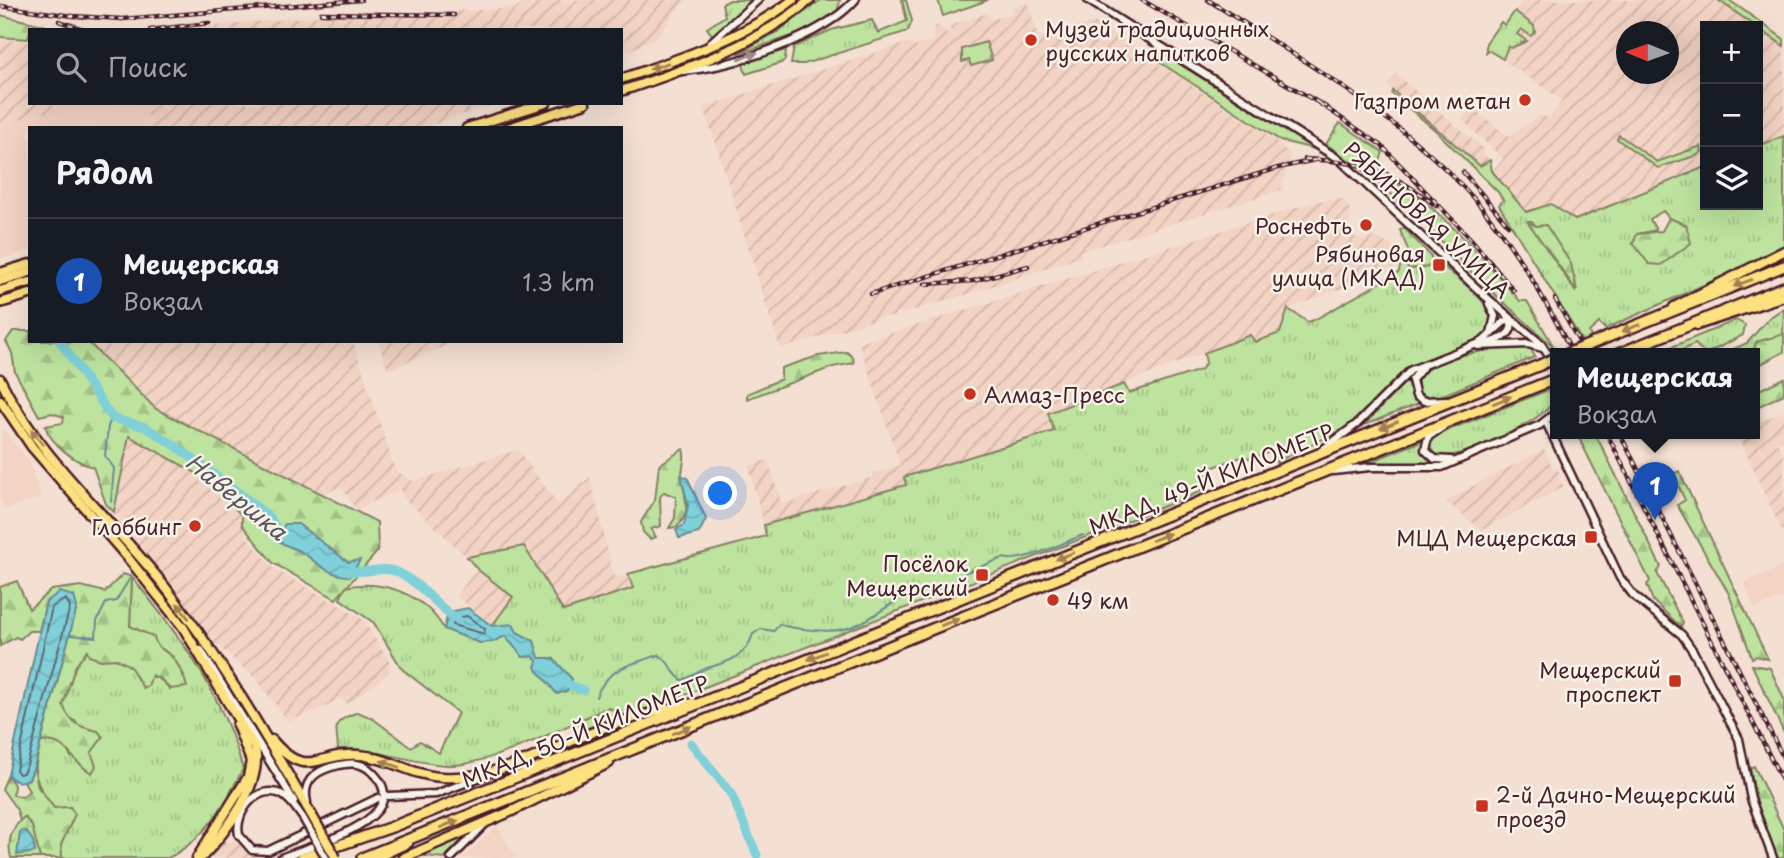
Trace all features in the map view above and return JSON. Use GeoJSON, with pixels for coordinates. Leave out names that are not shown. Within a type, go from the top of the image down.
{"type":"FeatureCollection","features":[{"type":"Feature","properties":{"kind":"highway"},"geometry":{"type":"LineString","coordinates":[[1581,348],[1784,266]]}},
{"type":"Feature","properties":{"kind":"highway"},"geometry":{"type":"LineString","coordinates":[[1633,348],[1784,287]]}},
{"type":"Feature","properties":{"kind":"highway","name":"МКАД, 49-Й КИЛОМЕТР"},"geometry":{"type":"LineString","coordinates":[[880,630],[1550,360]]}},
{"type":"Feature","properties":{"kind":"highway","name":"МКАД, 49-Й КИЛОМЕТР"},"geometry":{"type":"LineString","coordinates":[[887,648],[1550,381]]}},
{"type":"Feature","properties":{"kind":"highway","name":"МКАД, 50-Й КИЛОМЕТР"},"geometry":{"type":"LineString","coordinates":[[302,858],[391,827],[880,630]]}},
{"type":"Feature","properties":{"kind":"highway","name":"МКАД, 50-Й КИЛОМЕТР"},"geometry":{"type":"LineString","coordinates":[[362,858],[887,648]]}},
{"type":"Feature","properties":{"kind":"main road"},"geometry":{"type":"LineString","coordinates":[[623,78],[696,53],[734,36],[793,0]]}},
{"type":"Feature","properties":{"kind":"main road"},"geometry":{"type":"LineString","coordinates":[[623,90],[681,72],[780,22],[810,0]]}},
{"type":"Feature","properties":{"kind":"main road"},"geometry":{"type":"LineString","coordinates":[[473,126],[540,105]]}},
{"type":"Feature","properties":{"kind":"main road"},"geometry":{"type":"LineString","coordinates":[[514,126],[579,105]]}},
{"type":"Feature","properties":{"kind":"main road"},"geometry":{"type":"LineString","coordinates":[[1655,318],[1703,290],[1782,252]]}},
{"type":"Feature","properties":{"kind":"main road"},"geometry":{"type":"LineString","coordinates":[[0,273],[28,265]]}},
{"type":"Feature","properties":{"kind":"main road"},"geometry":{"type":"LineString","coordinates":[[0,281],[28,273]]}},
{"type":"Feature","properties":{"kind":"main road"},"geometry":{"type":"LineString","coordinates":[[0,291],[28,283]]}},
{"type":"Feature","properties":{"kind":"main road"},"geometry":{"type":"LineString","coordinates":[[1,302],[28,294]]}},
{"type":"Feature","properties":{"kind":"main road"},"geometry":{"type":"LineString","coordinates":[[1676,331],[1784,296]]}},
{"type":"Feature","properties":{"kind":"main road"},"geometry":{"type":"LineString","coordinates":[[0,379],[40,442],[171,595],[223,667],[253,715],[307,816],[336,858]]}},
{"type":"Feature","properties":{"kind":"main road"},"geometry":{"type":"LineString","coordinates":[[0,400],[32,447],[128,558],[183,627],[255,748],[257,771],[252,787],[199,858]]}},
{"type":"Feature","properties":{"kind":"main road"},"geometry":{"type":"LineString","coordinates":[[253,715],[282,751],[300,762],[317,762],[359,754],[441,777],[473,775],[504,767],[615,723],[715,697]]}},
{"type":"Feature","properties":{"kind":"main road"},"geometry":{"type":"LineString","coordinates":[[199,858],[212,833],[245,786],[250,768],[248,751],[225,698]]}},
{"type":"Feature","properties":{"kind":"main road"},"geometry":{"type":"LineString","coordinates":[[402,858],[490,820],[641,747]]}},
{"type":"Feature","properties":{"kind":"main road"},"geometry":{"type":"LineString","coordinates":[[376,858],[419,836]]}},
{"type":"Feature","properties":{"kind":"street"},"geometry":{"type":"LineString","coordinates":[[696,53],[724,34],[758,0]]}},
{"type":"Feature","properties":{"kind":"street"},"geometry":{"type":"LineString","coordinates":[[681,72],[735,60],[804,36],[828,25],[855,0]]}},
{"type":"Feature","properties":{"kind":"street","name":"РЯБИНОВАЯ УЛИЦА"},"geometry":{"type":"LineString","coordinates":[[1088,0],[1340,160],[1511,320],[1546,349],[1550,356]]}},
{"type":"Feature","properties":{"kind":"street"},"geometry":{"type":"LineString","coordinates":[[1485,296],[1495,314],[1488,338]]}},
{"type":"Feature","properties":{"kind":"street"},"geometry":{"type":"LineString","coordinates":[[1315,455],[1357,424],[1407,373],[1430,362],[1504,337],[1512,328],[1511,320],[1472,347]]}},
{"type":"Feature","properties":{"kind":"street"},"geometry":{"type":"LineString","coordinates":[[1472,347],[1528,344],[1546,349]]}},
{"type":"Feature","properties":{"kind":"street"},"geometry":{"type":"LineString","coordinates":[[1430,362],[1414,375],[1415,394],[1426,401],[1453,399]]}},
{"type":"Feature","properties":{"kind":"street"},"geometry":{"type":"LineString","coordinates":[[1458,418],[1429,436],[1425,447],[1427,454],[1436,460],[1460,458]]}},
{"type":"Feature","properties":{"kind":"street"},"geometry":{"type":"LineString","coordinates":[[1321,473],[1370,467],[1432,468],[1531,429],[1550,418]]}},
{"type":"Feature","properties":{"kind":"street"},"geometry":{"type":"LineString","coordinates":[[1546,422],[1550,433]]}},
{"type":"Feature","properties":{"kind":"street"},"geometry":{"type":"LineString","coordinates":[[1531,429],[1543,431],[1550,437]]}},
{"type":"Feature","properties":{"kind":"street"},"geometry":{"type":"LineString","coordinates":[[1552,439],[1625,586],[1641,603],[1682,635],[1693,651],[1739,739],[1751,799],[1773,858]]}},
{"type":"Feature","properties":{"kind":"street"},"geometry":{"type":"LineString","coordinates":[[183,627],[238,705],[307,816],[326,858]]}},
{"type":"Feature","properties":{"kind":"street"},"geometry":{"type":"LineString","coordinates":[[281,858],[363,825],[374,817],[383,799],[377,777],[368,768],[355,763],[321,770],[311,778],[306,791],[307,816]]}},
{"type":"Feature","properties":{"kind":"street"},"geometry":{"type":"LineString","coordinates":[[388,796],[436,794],[504,767]]}},
{"type":"Feature","properties":{"kind":"street"},"geometry":{"type":"LineString","coordinates":[[307,816],[285,796],[273,792],[261,793],[251,800],[242,814],[239,835],[252,850],[268,851],[378,798]]}},
{"type":"Feature","properties":{"kind":"street"},"geometry":{"type":"LineString","coordinates":[[451,858],[490,820]]}},
{"type":"Feature","properties":{"kind":"shaded area"},"geometry":{"type":"Polygon","coordinates":[[[531,0],[685,0],[657,37],[623,54],[623,28],[190,28],[338,14],[454,18],[454,11],[516,8],[531,0]]]}},
{"type":"Feature","properties":{"kind":"shaded area"},"geometry":{"type":"Polygon","coordinates":[[[1523,0],[1729,0],[1759,21],[1700,21],[1700,169],[1575,220],[1551,204],[1526,212],[1492,171],[1503,159],[1462,120],[1472,107],[1509,137],[1540,115],[1550,118],[1562,100],[1488,50],[1523,0]]]}},
{"type":"Feature","properties":{"kind":"shaded area"},"geometry":{"type":"Polygon","coordinates":[[[1028,3],[1039,38],[1095,22],[1278,142],[1290,155],[1281,190],[1080,252],[1081,257],[978,291],[904,313],[896,312],[894,317],[884,317],[780,349],[704,107],[903,44],[910,43],[914,47],[933,40],[934,27],[939,25],[947,34],[951,32],[949,26],[968,19],[972,26],[970,19],[988,13],[991,20],[1013,13],[1012,8],[1028,3]]]}},
{"type":"Feature","properties":{"kind":"shaded area"},"geometry":{"type":"Polygon","coordinates":[[[1763,24],[1784,39],[1784,136],[1763,144],[1763,24]]]}},
{"type":"Feature","properties":{"kind":"shaded area"},"geometry":{"type":"Polygon","coordinates":[[[0,39],[28,42],[28,105],[74,105],[0,125],[0,39]]]}},
{"type":"Feature","properties":{"kind":"shaded area"},"geometry":{"type":"Polygon","coordinates":[[[1396,74],[1485,150],[1482,153],[1490,160],[1481,166],[1387,86],[1396,74]]]}},
{"type":"Feature","properties":{"kind":"shaded area"},"geometry":{"type":"Polygon","coordinates":[[[74,105],[144,105],[150,126],[28,126],[28,251],[0,259],[0,125],[74,105]]]}},
{"type":"Feature","properties":{"kind":"shaded area"},"geometry":{"type":"Polygon","coordinates":[[[144,105],[492,105],[428,126],[150,126],[144,105]]]}},
{"type":"Feature","properties":{"kind":"shaded area"},"geometry":{"type":"Polygon","coordinates":[[[1344,199],[1351,211],[1346,234],[1363,240],[1374,237],[1404,251],[1397,267],[1288,309],[1280,333],[1255,342],[1249,335],[1049,413],[1055,431],[905,477],[907,485],[764,525],[748,465],[768,460],[782,504],[874,477],[874,473],[900,465],[859,343],[1318,201],[1344,199]]]}},
{"type":"Feature","properties":{"kind":"shaded area"},"geometry":{"type":"Polygon","coordinates":[[[85,343],[354,343],[395,470],[413,481],[518,450],[558,504],[590,477],[614,577],[628,574],[634,588],[563,611],[524,547],[467,557],[404,498],[400,489],[356,510],[341,487],[322,494],[156,409],[85,343]]]}},
{"type":"Feature","properties":{"kind":"shaded area"},"geometry":{"type":"Polygon","coordinates":[[[379,343],[452,343],[388,370],[379,343]]]}},
{"type":"Feature","properties":{"kind":"shaded area"},"geometry":{"type":"Polygon","coordinates":[[[1784,411],[1784,439],[1777,442],[1784,456],[1784,536],[1739,439],[1760,439],[1760,422],[1784,411]]]}},
{"type":"Feature","properties":{"kind":"shaded area"},"geometry":{"type":"Polygon","coordinates":[[[2,428],[29,460],[41,498],[4,509],[0,498],[2,428]]]}},
{"type":"Feature","properties":{"kind":"shaded area"},"geometry":{"type":"Polygon","coordinates":[[[129,436],[211,481],[245,514],[245,534],[273,568],[363,619],[389,661],[390,672],[348,704],[338,698],[330,705],[288,721],[255,678],[215,643],[114,512],[129,436]]]}},
{"type":"Feature","properties":{"kind":"shaded area"},"geometry":{"type":"Polygon","coordinates":[[[1544,449],[1554,470],[1557,468],[1560,473],[1557,475],[1564,487],[1482,530],[1445,501],[1544,449]]]}},
{"type":"Feature","properties":{"kind":"shaded area"},"geometry":{"type":"Polygon","coordinates":[[[1784,566],[1784,597],[1755,609],[1744,583],[1784,566]]]}},
{"type":"Feature","properties":{"kind":"shaded area"},"geometry":{"type":"Polygon","coordinates":[[[477,569],[514,597],[493,625],[456,596],[477,569]]]}},
{"type":"Feature","properties":{"kind":"shaded area"},"geometry":{"type":"Polygon","coordinates":[[[497,826],[517,858],[463,858],[497,826]]]}},
{"type":"Feature","properties":{"kind":"shaded area"},"geometry":{"type":"Polygon","coordinates":[[[237,841],[255,858],[208,858],[224,842],[237,841]]]}},
{"type":"Feature","properties":{"kind":"green space"},"geometry":{"type":"Polygon","coordinates":[[[730,0],[752,0],[734,21],[712,35],[707,28],[725,16],[722,4],[730,0]]]}},
{"type":"Feature","properties":{"kind":"green space"},"geometry":{"type":"Polygon","coordinates":[[[821,0],[840,0],[837,13],[807,31],[738,54],[779,31],[821,0]]]}},
{"type":"Feature","properties":{"kind":"green space"},"geometry":{"type":"Polygon","coordinates":[[[902,0],[906,0],[912,21],[908,31],[804,64],[791,64],[794,47],[831,30],[872,20],[878,33],[907,21],[902,0]]]}},
{"type":"Feature","properties":{"kind":"green space"},"geometry":{"type":"Polygon","coordinates":[[[938,0],[988,0],[943,16],[938,0]]]}},
{"type":"Feature","properties":{"kind":"green space"},"geometry":{"type":"Polygon","coordinates":[[[1718,0],[1729,0],[1759,21],[1748,21],[1718,0]]]}},
{"type":"Feature","properties":{"kind":"green space"},"geometry":{"type":"Polygon","coordinates":[[[1515,11],[1534,26],[1535,32],[1531,36],[1521,29],[1517,34],[1527,41],[1511,48],[1508,46],[1503,59],[1488,50],[1486,52],[1486,43],[1501,22],[1505,25],[1515,11]]]}},
{"type":"Feature","properties":{"kind":"green space"},"geometry":{"type":"Polygon","coordinates":[[[0,15],[43,25],[28,28],[28,39],[0,37],[0,15]]]}},
{"type":"Feature","properties":{"kind":"green space"},"geometry":{"type":"Polygon","coordinates":[[[1763,24],[1784,39],[1784,46],[1763,31],[1763,24]]]}},
{"type":"Feature","properties":{"kind":"green space"},"geometry":{"type":"Polygon","coordinates":[[[986,42],[992,60],[971,66],[969,60],[962,62],[962,49],[986,42]]]}},
{"type":"Feature","properties":{"kind":"green space"},"geometry":{"type":"Polygon","coordinates":[[[786,50],[785,60],[781,63],[746,74],[742,62],[786,50]]]}},
{"type":"Feature","properties":{"kind":"green space"},"geometry":{"type":"Polygon","coordinates":[[[1157,50],[1315,149],[1281,141],[1147,54],[1157,50]]]}},
{"type":"Feature","properties":{"kind":"green space"},"geometry":{"type":"Polygon","coordinates":[[[1393,91],[1480,166],[1490,160],[1492,171],[1526,212],[1551,204],[1575,220],[1700,169],[1700,210],[1763,210],[1763,144],[1784,136],[1784,258],[1758,268],[1755,262],[1605,329],[1599,323],[1589,332],[1595,348],[1586,348],[1499,205],[1503,200],[1435,130],[1392,94],[1393,91]],[[1663,211],[1650,219],[1656,230],[1638,234],[1633,243],[1686,225],[1669,218],[1663,211]],[[1528,221],[1575,291],[1573,273],[1532,221],[1528,221]]]}},
{"type":"Feature","properties":{"kind":"green space"},"geometry":{"type":"Polygon","coordinates":[[[1340,123],[1383,152],[1377,171],[1437,212],[1472,246],[1520,301],[1527,301],[1554,347],[1482,283],[1423,222],[1368,174],[1326,144],[1340,123]]]}},
{"type":"Feature","properties":{"kind":"green space"},"geometry":{"type":"Polygon","coordinates":[[[1619,135],[1657,162],[1700,146],[1700,153],[1658,168],[1617,139],[1619,135]]]}},
{"type":"Feature","properties":{"kind":"green space"},"geometry":{"type":"Polygon","coordinates":[[[1669,218],[1686,225],[1691,243],[1661,265],[1649,264],[1633,243],[1637,234],[1662,231],[1669,218]]]}},
{"type":"Feature","properties":{"kind":"green space"},"geometry":{"type":"Polygon","coordinates":[[[1527,221],[1536,226],[1546,225],[1571,264],[1577,291],[1527,221]]]}},
{"type":"Feature","properties":{"kind":"green space"},"geometry":{"type":"Polygon","coordinates":[[[1404,228],[1431,256],[1432,261],[1428,267],[1409,269],[1401,261],[1408,250],[1400,230],[1404,228]]]}},
{"type":"Feature","properties":{"kind":"green space"},"geometry":{"type":"Polygon","coordinates":[[[1401,261],[1409,269],[1428,267],[1432,261],[1439,268],[1443,266],[1480,298],[1487,308],[1489,327],[1482,337],[1410,367],[1350,426],[1276,462],[1272,451],[1251,459],[1244,456],[1211,468],[1200,492],[639,713],[594,727],[620,712],[608,708],[504,753],[462,764],[445,765],[338,749],[338,724],[358,712],[372,718],[411,747],[420,741],[439,753],[458,713],[402,669],[374,623],[340,599],[345,587],[374,585],[401,592],[425,607],[444,629],[480,643],[505,636],[511,639],[523,657],[533,656],[537,661],[534,641],[492,626],[513,597],[477,569],[467,557],[524,546],[563,611],[633,588],[628,574],[766,536],[764,525],[906,485],[904,477],[1054,431],[1048,413],[1124,384],[1129,393],[1201,370],[1206,362],[1204,353],[1250,335],[1255,342],[1280,333],[1288,309],[1308,322],[1314,320],[1399,272],[1401,261]]]}},
{"type":"Feature","properties":{"kind":"green space"},"geometry":{"type":"Polygon","coordinates":[[[1784,308],[1783,336],[1756,342],[1754,348],[1736,348],[1747,343],[1769,318],[1784,308]]]}},
{"type":"Feature","properties":{"kind":"green space"},"geometry":{"type":"Polygon","coordinates":[[[1736,320],[1745,325],[1743,335],[1718,348],[1699,348],[1695,344],[1687,348],[1669,348],[1736,320]]]}},
{"type":"Feature","properties":{"kind":"green space"},"geometry":{"type":"Polygon","coordinates":[[[13,331],[28,331],[28,343],[89,343],[156,409],[377,522],[378,551],[336,599],[273,563],[242,525],[242,516],[211,481],[129,436],[114,512],[106,504],[93,467],[64,451],[48,433],[45,426],[63,423],[64,417],[52,413],[39,416],[15,372],[12,353],[6,341],[13,331]]]}},
{"type":"Feature","properties":{"kind":"green space"},"geometry":{"type":"Polygon","coordinates":[[[1784,334],[1784,352],[1760,364],[1760,348],[1754,348],[1756,342],[1784,334]]]}},
{"type":"Feature","properties":{"kind":"green space"},"geometry":{"type":"Polygon","coordinates":[[[1529,346],[1537,349],[1532,351],[1535,357],[1436,398],[1424,398],[1418,391],[1418,377],[1441,362],[1471,353],[1529,346]]]}},
{"type":"Feature","properties":{"kind":"green space"},"geometry":{"type":"Polygon","coordinates":[[[847,352],[853,357],[854,363],[833,367],[747,399],[747,394],[781,379],[781,368],[818,356],[847,352]]]}},
{"type":"Feature","properties":{"kind":"green space"},"geometry":{"type":"Polygon","coordinates":[[[1784,378],[1784,394],[1760,406],[1760,390],[1784,378]]]}},
{"type":"Feature","properties":{"kind":"green space"},"geometry":{"type":"Polygon","coordinates":[[[1407,380],[1418,404],[1364,425],[1407,380]]]}},
{"type":"Feature","properties":{"kind":"green space"},"geometry":{"type":"Polygon","coordinates":[[[1548,390],[1550,393],[1550,406],[1547,409],[1517,430],[1480,447],[1446,456],[1434,455],[1428,449],[1428,442],[1436,435],[1548,390]]]}},
{"type":"Feature","properties":{"kind":"green space"},"geometry":{"type":"Polygon","coordinates":[[[1579,439],[1597,439],[1661,567],[1657,573],[1683,623],[1681,627],[1653,601],[1647,585],[1650,581],[1579,439]]]}},
{"type":"Feature","properties":{"kind":"green space"},"geometry":{"type":"Polygon","coordinates":[[[1422,441],[1426,457],[1437,465],[1367,463],[1422,441]]]}},
{"type":"Feature","properties":{"kind":"green space"},"geometry":{"type":"Polygon","coordinates":[[[683,449],[685,515],[677,527],[669,528],[675,518],[676,497],[664,492],[660,497],[661,526],[651,529],[656,537],[650,539],[643,532],[641,522],[655,500],[659,465],[683,449]]]}},
{"type":"Feature","properties":{"kind":"green space"},"geometry":{"type":"Polygon","coordinates":[[[1679,471],[1768,659],[1756,656],[1752,658],[1729,594],[1677,505],[1685,500],[1678,485],[1673,486],[1669,476],[1679,471]]]}},
{"type":"Feature","properties":{"kind":"green space"},"geometry":{"type":"Polygon","coordinates":[[[123,574],[132,577],[130,626],[154,637],[155,642],[174,659],[187,687],[170,689],[161,679],[152,675],[148,686],[143,688],[130,666],[117,659],[101,660],[89,656],[87,650],[75,667],[63,705],[72,721],[98,731],[103,737],[91,753],[96,766],[92,773],[57,743],[41,742],[77,607],[46,602],[39,631],[29,631],[20,639],[16,637],[0,646],[0,587],[17,581],[29,609],[51,590],[81,586],[105,592],[123,574]]]}},
{"type":"Feature","properties":{"kind":"green space"},"geometry":{"type":"Polygon","coordinates":[[[132,577],[198,667],[223,715],[243,769],[213,820],[193,841],[168,858],[62,858],[61,845],[70,807],[54,808],[38,784],[36,763],[41,742],[51,740],[65,746],[71,757],[91,753],[95,747],[75,721],[68,718],[63,705],[75,667],[88,649],[95,656],[126,663],[137,679],[156,677],[170,689],[184,675],[173,657],[130,626],[132,577]]]}},
{"type":"Feature","properties":{"kind":"green space"},"geometry":{"type":"Polygon","coordinates":[[[1752,665],[1770,668],[1784,699],[1784,733],[1752,665]]]}},
{"type":"Feature","properties":{"kind":"green space"},"geometry":{"type":"Polygon","coordinates":[[[608,708],[620,711],[594,727],[582,729],[575,722],[608,708]]]}},
{"type":"Feature","properties":{"kind":"green space"},"geometry":{"type":"Polygon","coordinates":[[[1754,766],[1784,830],[1784,858],[1778,858],[1759,815],[1750,768],[1754,766]]]}},
{"type":"Feature","properties":{"kind":"green space"},"geometry":{"type":"Polygon","coordinates":[[[34,767],[38,787],[54,808],[70,807],[75,814],[61,845],[62,858],[40,858],[26,818],[20,821],[17,810],[2,789],[8,775],[14,785],[13,795],[22,797],[29,791],[24,781],[29,779],[34,767]]]}},
{"type":"Feature","properties":{"kind":"green space"},"geometry":{"type":"Polygon","coordinates":[[[24,817],[32,826],[40,858],[11,858],[11,836],[24,817]]]}},
{"type":"Feature","properties":{"kind":"green space"},"geometry":{"type":"Polygon","coordinates":[[[468,834],[444,858],[416,855],[468,834]]]}},
{"type":"Feature","properties":{"kind":"water"},"geometry":{"type":"Polygon","coordinates":[[[681,476],[687,477],[706,519],[699,533],[679,538],[676,530],[684,525],[688,505],[681,476]]]}},
{"type":"Feature","properties":{"kind":"water"},"geometry":{"type":"Polygon","coordinates":[[[285,524],[298,524],[348,562],[360,560],[350,576],[326,570],[276,539],[285,524]]]}},
{"type":"Feature","properties":{"kind":"water"},"geometry":{"type":"Polygon","coordinates":[[[59,592],[74,596],[77,607],[34,767],[29,779],[17,781],[8,775],[46,602],[59,592]]]}},
{"type":"Feature","properties":{"kind":"water"},"geometry":{"type":"Polygon","coordinates":[[[468,608],[492,626],[513,624],[517,632],[534,641],[539,658],[553,658],[572,679],[567,691],[557,694],[535,667],[537,661],[533,656],[523,657],[505,636],[493,642],[480,643],[444,629],[448,612],[468,608]]]}},
{"type":"Feature","properties":{"kind":"water"},"geometry":{"type":"Polygon","coordinates":[[[26,831],[33,841],[35,852],[17,855],[20,832],[26,831]]]}},
{"type":"Feature","properties":{"kind":"waterway","name":"Навершка"},"geometry":{"type":"LineString","coordinates":[[61,343],[112,418],[145,427],[176,446],[243,496],[270,518],[280,534],[289,538]]}},
{"type":"Feature","properties":{"kind":"waterway"},"geometry":{"type":"LineString","coordinates":[[111,502],[114,468],[105,456],[108,426],[112,418]]}},
{"type":"Feature","properties":{"kind":"waterway"},"geometry":{"type":"LineString","coordinates":[[596,697],[614,673],[639,661],[659,655],[682,680],[735,657],[746,648],[753,634],[761,629],[774,631],[779,624],[832,631],[848,628],[911,594],[954,583],[964,573],[1003,558],[1032,555],[1083,535]]}},
{"type":"Feature","properties":{"kind":"waterway","name":"Навершка"},"geometry":{"type":"LineString","coordinates":[[343,570],[397,572],[458,620]]}},
{"type":"Feature","properties":{"kind":"waterway"},"geometry":{"type":"LineString","coordinates":[[70,635],[96,637],[97,621],[106,603],[116,601],[130,578]]}},
{"type":"Feature","properties":{"kind":"waterway","name":"Навершка"},"geometry":{"type":"LineString","coordinates":[[559,681],[583,690]]}},
{"type":"Feature","properties":{"kind":"waterway","name":"Навершка"},"geometry":{"type":"LineString","coordinates":[[691,743],[731,794],[757,855]]}},
{"type":"Feature","properties":{"kind":"railway"},"geometry":{"type":"LineString","coordinates":[[0,6],[73,16],[122,19],[361,0]]}},
{"type":"Feature","properties":{"kind":"railway"},"geometry":{"type":"LineString","coordinates":[[1142,0],[1326,107]]}},
{"type":"Feature","properties":{"kind":"railway"},"geometry":{"type":"LineString","coordinates":[[1208,0],[1349,91],[1416,142],[1447,170],[1491,219],[1517,255],[1570,348]]}},
{"type":"Feature","properties":{"kind":"railway"},"geometry":{"type":"LineString","coordinates":[[321,13],[454,15]]}},
{"type":"Feature","properties":{"kind":"railway"},"geometry":{"type":"LineString","coordinates":[[59,21],[80,28]]}},
{"type":"Feature","properties":{"kind":"railway"},"geometry":{"type":"LineString","coordinates":[[167,28],[209,23]]}},
{"type":"Feature","properties":{"kind":"railway"},"geometry":{"type":"LineString","coordinates":[[1319,103],[1381,145],[1472,240],[1514,291]]}},
{"type":"Feature","properties":{"kind":"railway"},"geometry":{"type":"LineString","coordinates":[[1305,159],[1343,162],[1375,170],[1404,183],[1436,206]]}},
{"type":"Feature","properties":{"kind":"railway"},"geometry":{"type":"LineString","coordinates":[[871,294],[1278,168],[1315,160]]}},
{"type":"Feature","properties":{"kind":"railway"},"geometry":{"type":"LineString","coordinates":[[1463,172],[1508,225]]}},
{"type":"Feature","properties":{"kind":"railway"},"geometry":{"type":"LineString","coordinates":[[925,284],[973,281],[1028,266]]}},
{"type":"Feature","properties":{"kind":"railway"},"geometry":{"type":"LineString","coordinates":[[1555,299],[1583,348]]}},
{"type":"Feature","properties":{"kind":"railway"},"geometry":{"type":"LineString","coordinates":[[1610,439],[1784,784]]}},
{"type":"Feature","properties":{"kind":"railway"},"geometry":{"type":"LineString","coordinates":[[1623,439],[1784,759]]}},
{"type":"Feature","properties":{"kind":"place","name":"Музей традиционных русских напитков"},"geometry":{"type":"Point","coordinates":[1031,40]}},
{"type":"Feature","properties":{"kind":"place","name":"Газпром метан"},"geometry":{"type":"Point","coordinates":[1525,100]}},
{"type":"Feature","properties":{"kind":"place","name":"Роснефть"},"geometry":{"type":"Point","coordinates":[1366,225]}},
{"type":"Feature","properties":{"kind":"place","name":"Рябиновая улица (МКАД)"},"geometry":{"type":"Point","coordinates":[1439,265]}},
{"type":"Feature","properties":{"kind":"place","name":"Алмаз-Пресс"},"geometry":{"type":"Point","coordinates":[970,394]}},
{"type":"Feature","properties":{"kind":"place","name":"Мещерская"},"geometry":{"type":"Point","coordinates":[1655,520]}},
{"type":"Feature","properties":{"kind":"place","name":"Глоббинг"},"geometry":{"type":"Point","coordinates":[195,526]}},
{"type":"Feature","properties":{"kind":"place","name":"МЦД Мещерская"},"geometry":{"type":"Point","coordinates":[1591,537]}},
{"type":"Feature","properties":{"kind":"place","name":"Посёлок Мещерский"},"geometry":{"type":"Point","coordinates":[982,575]}},
{"type":"Feature","properties":{"kind":"place","name":"49 км"},"geometry":{"type":"Point","coordinates":[1053,600]}},
{"type":"Feature","properties":{"kind":"place","name":"Мещерский проспект"},"geometry":{"type":"Point","coordinates":[1675,681]}},
{"type":"Feature","properties":{"kind":"place","name":"2-й Дачно-Мещерский проезд"},"geometry":{"type":"Point","coordinates":[1482,806]}}]}
